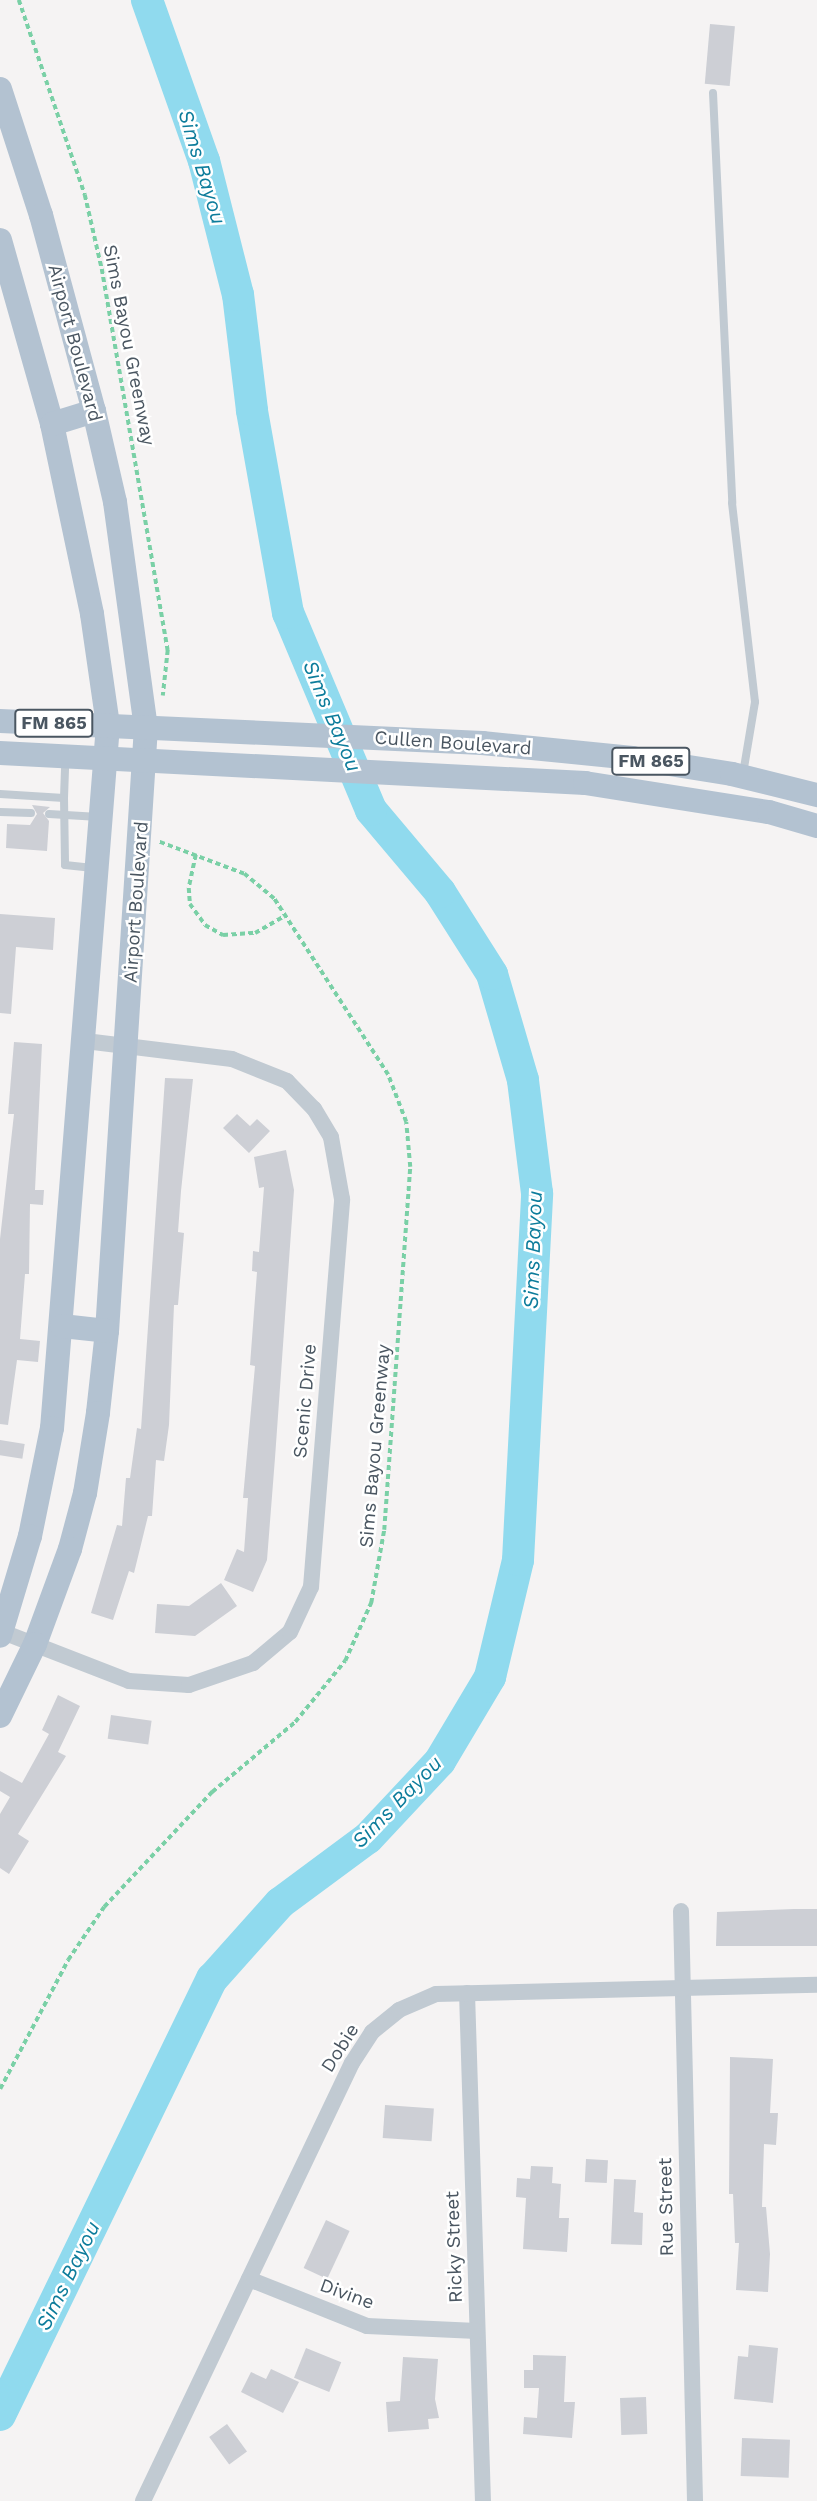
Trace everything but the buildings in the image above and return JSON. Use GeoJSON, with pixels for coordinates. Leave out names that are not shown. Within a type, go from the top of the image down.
{"type":"FeatureCollection","features":[{"type":"Feature","properties":{"kind":"main road","name":"Airport Boulevard"},"geometry":{"type":"LineString","coordinates":[[0,89],[41,215],[94,411],[115,502],[146,726],[107,1331],[85,1493],[35,1644],[0,1716]]}},
{"type":"Feature","properties":{"kind":"main road","name":"Airport Boulevard"},"geometry":{"type":"LineString","coordinates":[[0,240],[52,424],[92,614],[108,725],[62,1326],[42,1488],[1,1633]]}},
{"type":"Feature","properties":{"kind":"main road"},"geometry":{"type":"LineString","coordinates":[[52,424],[94,411]]}},
{"type":"Feature","properties":{"kind":"main road","name":"Cullen Boulevard"},"geometry":{"type":"LineString","coordinates":[[0,721],[481,743],[632,758],[743,777],[817,795]]}},
{"type":"Feature","properties":{"kind":"main road"},"geometry":{"type":"LineString","coordinates":[[533,779],[534,748]]}},
{"type":"Feature","properties":{"kind":"main road","name":"Cullen Boulevard"},"geometry":{"type":"LineString","coordinates":[[0,753],[533,779],[668,795],[769,812],[817,826]]}},
{"type":"Feature","properties":{"kind":"main road"},"geometry":{"type":"LineString","coordinates":[[62,1326],[107,1331]]}},
{"type":"Feature","properties":{"kind":"street","name":"Scenic Drive"},"geometry":{"type":"LineString","coordinates":[[1,1633],[129,1681],[189,1685],[253,1663],[290,1632],[311,1587],[342,1199],[331,1137],[314,1109],[287,1081],[232,1059],[85,1041]]}},
{"type":"Feature","properties":{"kind":"street","name":"Rue Street"},"geometry":{"type":"LineString","coordinates":[[681,1911],[695,2501]]}},
{"type":"Feature","properties":{"kind":"street","name":"Dobie"},"geometry":{"type":"LineString","coordinates":[[145,2498],[352,2063],[372,2032],[399,2010],[436,1994],[817,1985]]}},
{"type":"Feature","properties":{"kind":"street","name":"Ricky Street"},"geometry":{"type":"LineString","coordinates":[[467,1993],[483,2501]]}},
{"type":"Feature","properties":{"kind":"street","name":"Divine"},"geometry":{"type":"LineString","coordinates":[[249,2279],[367,2326],[477,2331]]}},
{"type":"Feature","properties":{"kind":"street"},"geometry":{"type":"LineString","coordinates":[[145,2498],[162,2501]]}},
{"type":"Feature","properties":{"kind":"lane"},"geometry":{"type":"LineString","coordinates":[[713,93],[732,503],[755,702],[743,777]]}},
{"type":"Feature","properties":{"kind":"lane"},"geometry":{"type":"LineString","coordinates":[[65,756],[65,865],[98,869]]}},
{"type":"Feature","properties":{"kind":"lane"},"geometry":{"type":"LineString","coordinates":[[0,794],[64,798]]}},
{"type":"Feature","properties":{"kind":"lane"},"geometry":{"type":"LineString","coordinates":[[0,812],[31,813]]}},
{"type":"Feature","properties":{"kind":"lane"},"geometry":{"type":"LineString","coordinates":[[49,814],[102,817]]}},
{"type":"Feature","properties":{"kind":"path","name":"Sims Bayou Greenway"},"geometry":{"type":"LineString","coordinates":[[19,0],[85,195],[116,334],[168,650],[160,703]]}},
{"type":"Feature","properties":{"kind":"path","name":"Sims Bayou Greenway"},"geometry":{"type":"LineString","coordinates":[[0,2089],[68,1960],[104,1907],[212,1792],[295,1722],[321,1694],[345,1661],[371,1603],[384,1530],[410,1167],[406,1122],[381,1063],[274,899],[244,874],[159,842]]}},
{"type":"Feature","properties":{"kind":"path"},"geometry":{"type":"LineString","coordinates":[[196,855],[188,888],[190,904],[205,926],[223,935],[256,933],[284,916]]}},
{"type":"Feature","properties":{"kind":"waterway","name":"Sims Bayou"},"geometry":{"type":"LineString","coordinates":[[0,2415],[212,1979],[280,1903],[368,1838],[440,1761],[490,1677],[518,1560],[537,1193],[523,1080],[492,974],[440,892],[371,810],[288,613],[252,410],[238,295],[204,161],[147,0]]}}]}
